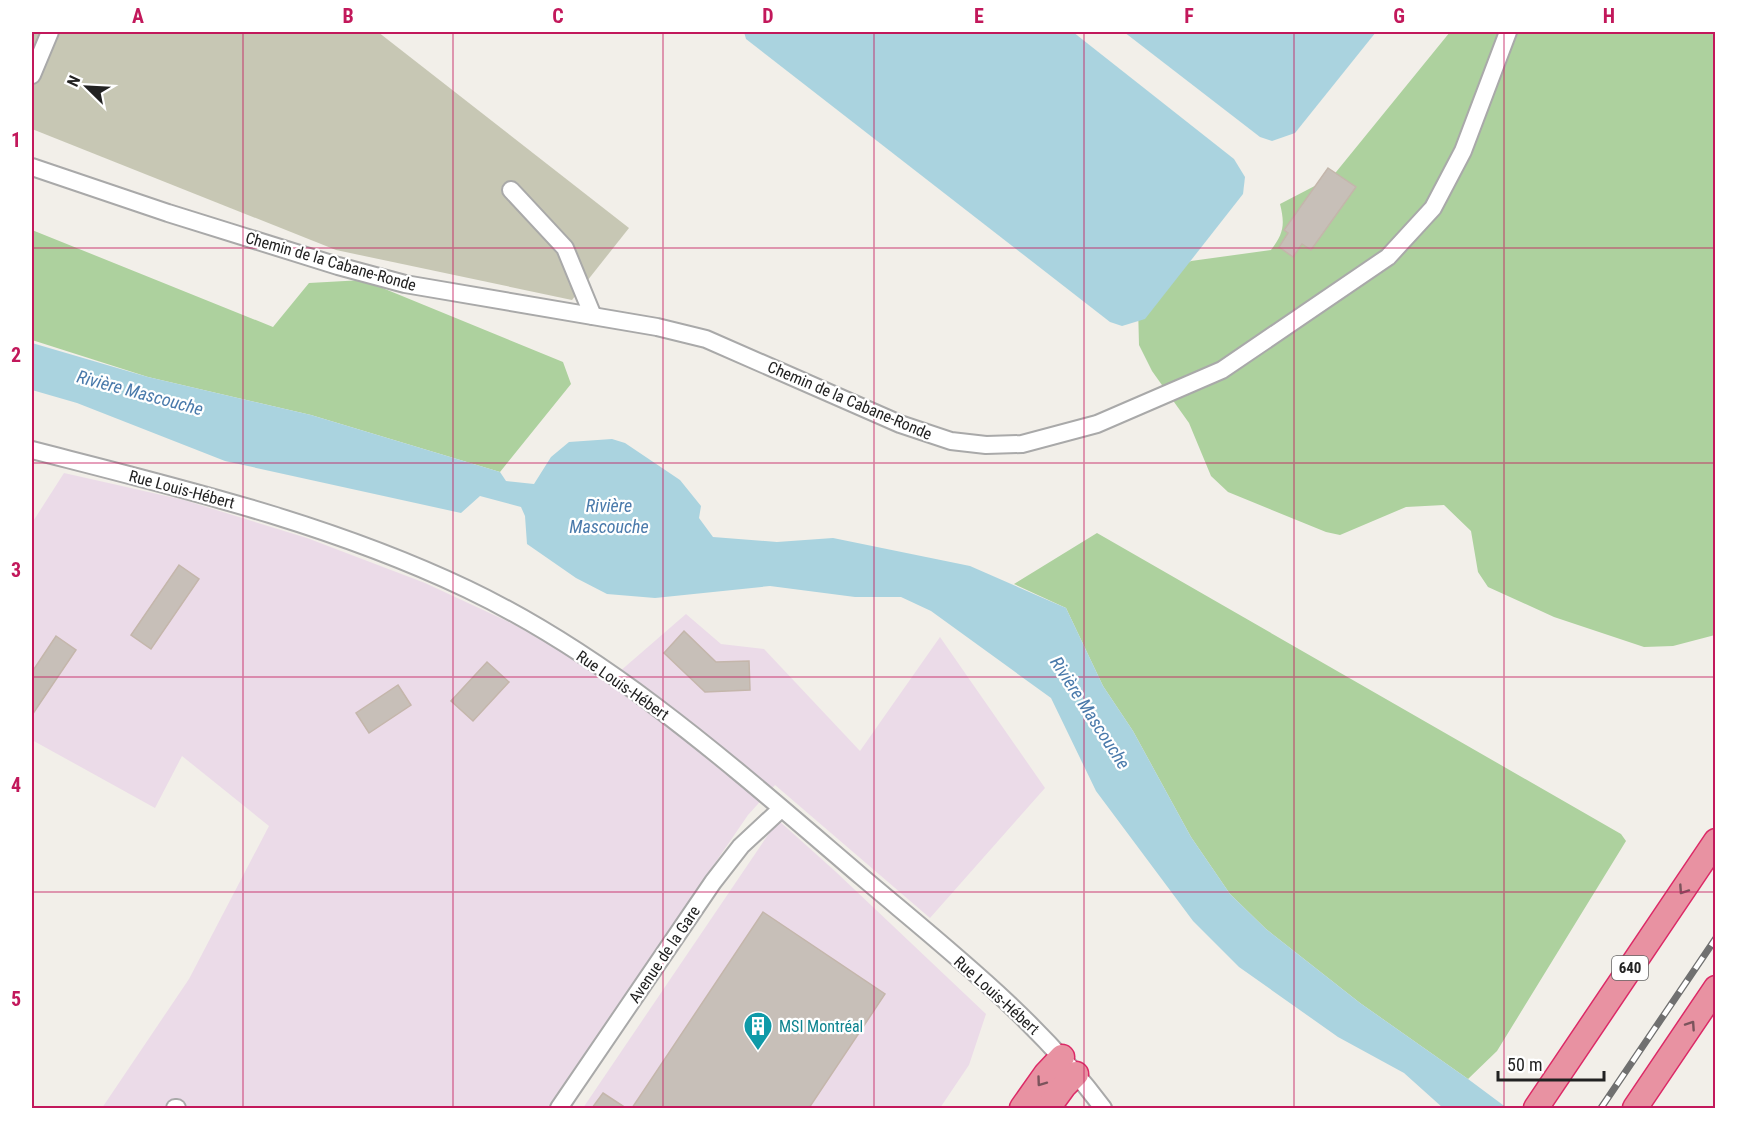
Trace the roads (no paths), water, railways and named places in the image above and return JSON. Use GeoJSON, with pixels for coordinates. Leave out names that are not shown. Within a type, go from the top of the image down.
{"type":"FeatureCollection","features":[{"type":"Feature","properties":{"kind":"highway","name":"640"},"geometry":{"type":"LineString","coordinates":[[1541,1102],[1716,841]]}},
{"type":"Feature","properties":{"kind":"highway"},"geometry":{"type":"LineString","coordinates":[[1635,1108],[1716,988]]}},
{"type":"Feature","properties":{"kind":"highway"},"geometry":{"type":"LineString","coordinates":[[1022,1108],[1046,1074],[1069,1065]]}},
{"type":"Feature","properties":{"kind":"highway"},"geometry":{"type":"LineString","coordinates":[[1048,1108],[1064,1086],[1069,1065]]}},
{"type":"Feature","properties":{"kind":"street"},"geometry":{"type":"LineString","coordinates":[[32,75],[50,32]]}},
{"type":"Feature","properties":{"kind":"street","name":"Chemin de la Cabane-Ronde"},"geometry":{"type":"LineString","coordinates":[[32,167],[168,213],[405,284],[657,327],[706,339],[900,424],[951,441],[986,445],[1022,444],[1097,424],[1222,370],[1388,257],[1433,208],[1463,151],[1508,32]]}},
{"type":"Feature","properties":{"kind":"street"},"geometry":{"type":"LineString","coordinates":[[511,190],[565,248],[593,316]]}},
{"type":"Feature","properties":{"kind":"street","name":"Rue Louis-Hébert"},"geometry":{"type":"LineString","coordinates":[[32,450],[210,496],[298,522],[396,557],[468,589],[552,636],[672,719],[996,992],[1069,1065],[1103,1108]]}},
{"type":"Feature","properties":{"kind":"street","name":"Avenue de la Gare"},"geometry":{"type":"LineString","coordinates":[[559,1108],[713,882],[741,846],[781,809]]}},
{"type":"Feature","properties":{"kind":"water"},"geometry":{"type":"Polygon","coordinates":[[[744,32],[1073,32],[1234,159],[1245,177],[1243,194],[1145,319],[1122,326],[1110,322],[746,39],[744,32]]]}},
{"type":"Feature","properties":{"kind":"water"},"geometry":{"type":"Polygon","coordinates":[[[1124,32],[1376,32],[1295,133],[1272,141],[1260,137],[1124,32]]]}},
{"type":"Feature","properties":{"kind":"water","name":"Rivière Mascouche"},"geometry":{"type":"Polygon","coordinates":[[[32,343],[148,377],[311,415],[500,472],[506,481],[534,484],[551,457],[569,442],[612,439],[625,443],[680,480],[701,506],[699,518],[713,537],[777,542],[833,538],[970,566],[1066,608],[1103,686],[1133,731],[1191,837],[1230,894],[1266,929],[1360,1003],[1507,1108],[1443,1108],[1404,1073],[1338,1037],[1239,967],[1193,921],[1096,791],[1051,698],[931,611],[901,597],[855,597],[770,586],[655,598],[607,594],[576,578],[527,544],[525,516],[521,507],[480,496],[461,513],[225,461],[77,403],[32,390],[32,343]]]}},
{"type":"Feature","properties":{"kind":"railway"},"geometry":{"type":"LineString","coordinates":[[1601,1108],[1716,938]]}},
{"type":"Feature","properties":{"kind":"place","name":"MSI Montréal"},"geometry":{"type":"Point","coordinates":[758,1052]}}]}
